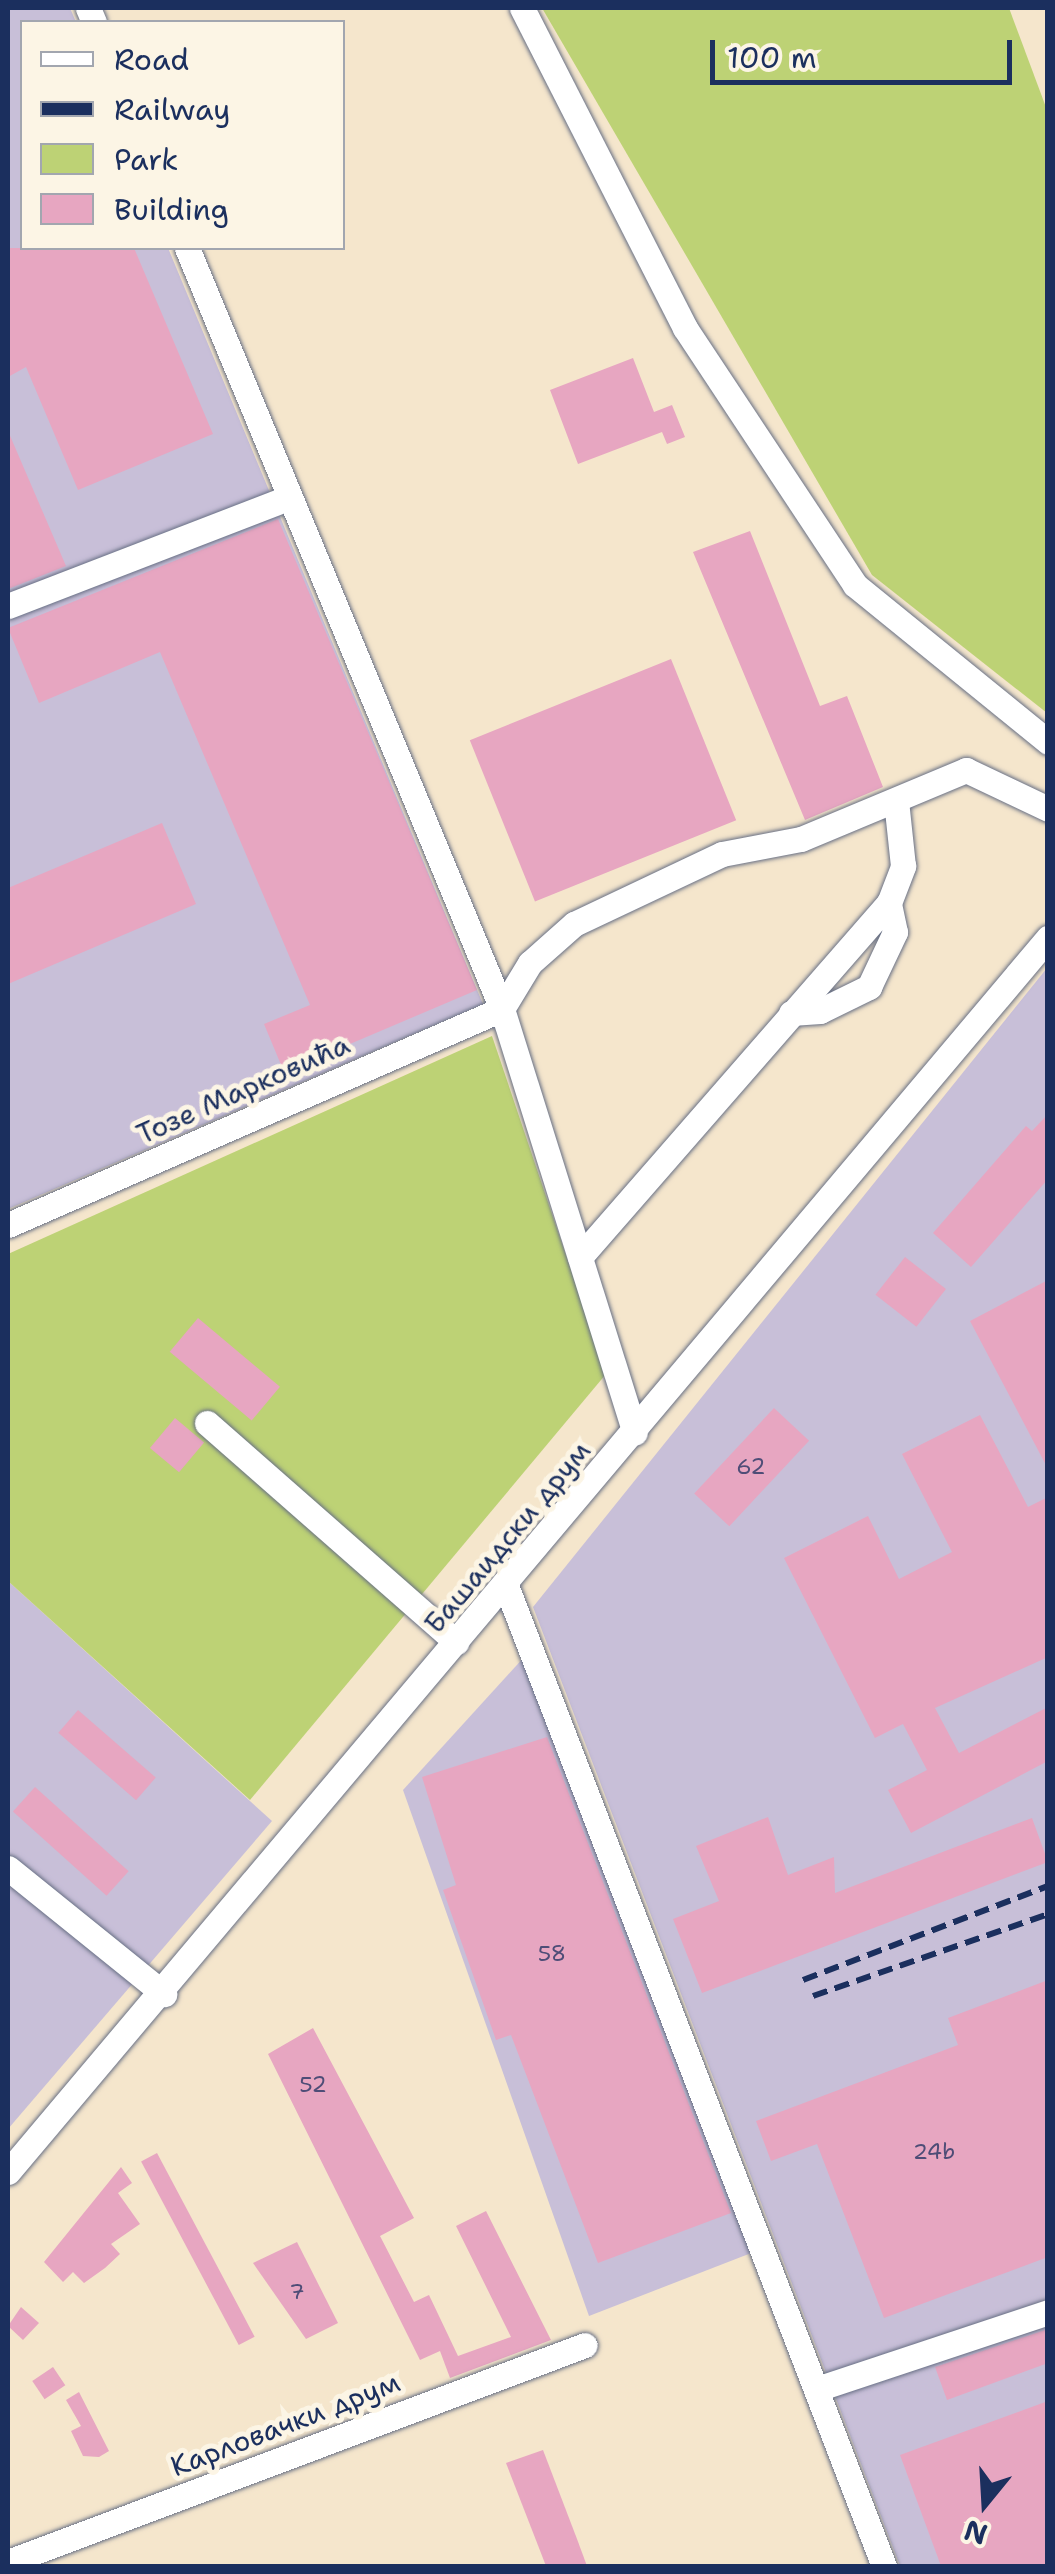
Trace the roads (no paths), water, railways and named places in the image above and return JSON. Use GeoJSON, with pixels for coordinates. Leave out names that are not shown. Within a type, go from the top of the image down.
{"type":"FeatureCollection","features":[{"type":"Feature","properties":{"kind":"street"},"geometry":{"type":"LineString","coordinates":[[522,8],[685,328],[855,585],[1048,742]]}},
{"type":"Feature","properties":{"kind":"street"},"geometry":{"type":"LineString","coordinates":[[188,250],[502,1009],[635,1433]]}},
{"type":"Feature","properties":{"kind":"street"},"geometry":{"type":"LineString","coordinates":[[8,606],[290,496]]}},
{"type":"Feature","properties":{"kind":"street"},"geometry":{"type":"LineString","coordinates":[[502,1009],[543,948],[591,913],[722,854],[801,839],[973,770],[1048,809]]}},
{"type":"Feature","properties":{"kind":"street"},"geometry":{"type":"LineString","coordinates":[[580,1257],[889,903],[904,866],[896,800]]}},
{"type":"Feature","properties":{"kind":"street"},"geometry":{"type":"LineString","coordinates":[[791,1012],[820,1011],[869,987],[895,932],[889,903]]}},
{"type":"Feature","properties":{"kind":"street","name":"Башаидски друм"},"geometry":{"type":"LineString","coordinates":[[8,2172],[164,1994],[1048,938]]}},
{"type":"Feature","properties":{"kind":"street","name":"Тозе Марковића"},"geometry":{"type":"LineString","coordinates":[[8,1225],[502,1009]]}},
{"type":"Feature","properties":{"kind":"street"},"geometry":{"type":"LineString","coordinates":[[207,1423],[456,1642]]}},
{"type":"Feature","properties":{"kind":"street"},"geometry":{"type":"LineString","coordinates":[[505,1583],[884,2566]]}},
{"type":"Feature","properties":{"kind":"street"},"geometry":{"type":"LineString","coordinates":[[8,1868],[164,1994]]}},
{"type":"Feature","properties":{"kind":"street"},"geometry":{"type":"LineString","coordinates":[[817,2389],[1048,2312]]}},
{"type":"Feature","properties":{"kind":"street","name":"Карловачки друм"},"geometry":{"type":"LineString","coordinates":[[8,2562],[585,2345]]}},
{"type":"Feature","properties":{"kind":"railway"},"geometry":{"type":"LineString","coordinates":[[803,1980],[1048,1886]]}},
{"type":"Feature","properties":{"kind":"railway"},"geometry":{"type":"LineString","coordinates":[[813,1996],[1048,1914]]}}]}
